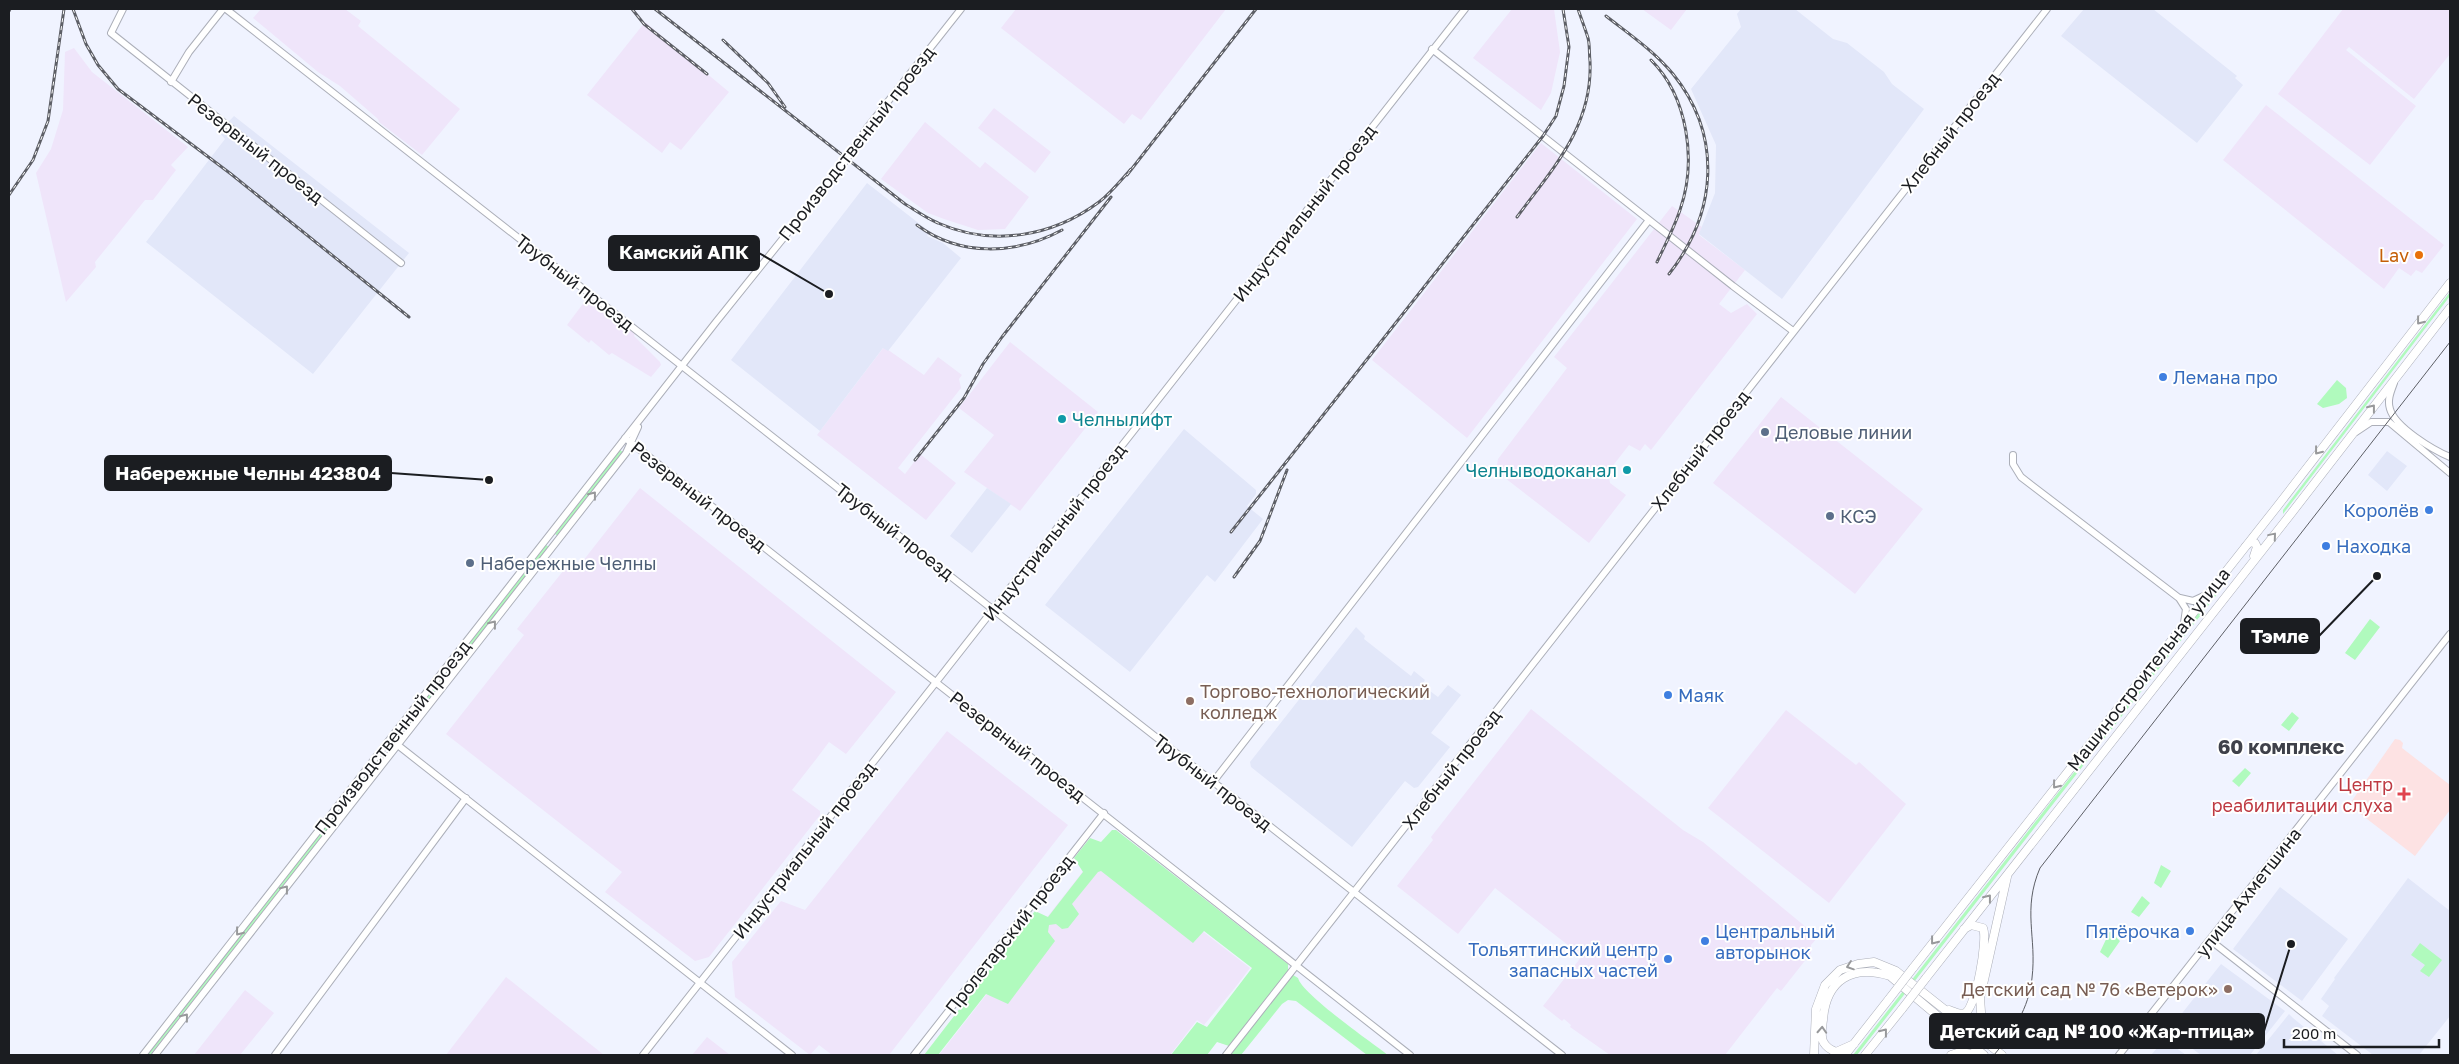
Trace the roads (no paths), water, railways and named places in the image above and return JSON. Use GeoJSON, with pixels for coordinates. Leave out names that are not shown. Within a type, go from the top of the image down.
{"type":"FeatureCollection","features":[{"type":"Feature","properties":{"kind":"main road","name":"Машиностроительная улица"},"geometry":{"type":"LineString","coordinates":[[1845,1055],[2239,552],[2276,508],[2450,282]]}},
{"type":"Feature","properties":{"kind":"main road","name":"Машиностроительная улица"},"geometry":{"type":"LineString","coordinates":[[1865,1055],[2290,515],[2450,308]]}},
{"type":"Feature","properties":{"kind":"main road"},"geometry":{"type":"LineString","coordinates":[[2276,508],[2276,520],[2280,521],[2290,515]]}},
{"type":"Feature","properties":{"kind":"main road"},"geometry":{"type":"LineString","coordinates":[[2239,552],[2250,542],[2255,543],[2257,547],[2252,561]]}},
{"type":"Feature","properties":{"kind":"main road"},"geometry":{"type":"LineString","coordinates":[[2002,1055],[1982,1025],[1979,1013],[1980,998],[2008,873]]}},
{"type":"Feature","properties":{"kind":"main road"},"geometry":{"type":"LineString","coordinates":[[1943,1008],[1960,1014],[1966,1013],[1974,998],[1985,933],[1983,928],[1978,926],[1964,929]]}},
{"type":"Feature","properties":{"kind":"main road"},"geometry":{"type":"LineString","coordinates":[[1814,1055],[1819,997],[1832,975],[1848,967],[1874,962],[1888,967],[2002,1055]]}},
{"type":"Feature","properties":{"kind":"main road"},"geometry":{"type":"LineString","coordinates":[[1854,1044],[1836,1052],[1825,1046],[1822,1037],[1826,1002],[1830,992],[1843,979],[1862,971],[1876,972],[1890,976],[1984,1055]]}},
{"type":"Feature","properties":{"kind":"main road"},"geometry":{"type":"LineString","coordinates":[[1950,1055],[1960,1052],[1979,1055]]}},
{"type":"Feature","properties":{"kind":"street","name":"Резервный проезд"},"geometry":{"type":"LineString","coordinates":[[123,9],[111,33],[401,262]]}},
{"type":"Feature","properties":{"kind":"street"},"geometry":{"type":"LineString","coordinates":[[171,82],[189,52],[225,9]]}},
{"type":"Feature","properties":{"kind":"street","name":"Трубный проезд"},"geometry":{"type":"LineString","coordinates":[[225,9],[1562,1055]]}},
{"type":"Feature","properties":{"kind":"street","name":"Производственный проезд"},"geometry":{"type":"LineString","coordinates":[[142,1055],[548,537],[628,441],[641,419],[961,9]]}},
{"type":"Feature","properties":{"kind":"street","name":"Индустриальный проезд"},"geometry":{"type":"LineString","coordinates":[[643,1055],[1465,9]]}},
{"type":"Feature","properties":{"kind":"street","name":"Хлебный проезд"},"geometry":{"type":"LineString","coordinates":[[1226,1055],[2047,9]]}},
{"type":"Feature","properties":{"kind":"street"},"geometry":{"type":"LineString","coordinates":[[1432,49],[1793,331]]}},
{"type":"Feature","properties":{"kind":"street"},"geometry":{"type":"LineString","coordinates":[[1213,782],[1649,220]]}},
{"type":"Feature","properties":{"kind":"street"},"geometry":{"type":"LineString","coordinates":[[2396,377],[2388,402],[2393,421],[2450,473]]}},
{"type":"Feature","properties":{"kind":"street"},"geometry":{"type":"LineString","coordinates":[[2350,435],[2371,422],[2381,420],[2393,421],[2424,443],[2450,456]]}},
{"type":"Feature","properties":{"kind":"street","name":"Резервный проезд"},"geometry":{"type":"LineString","coordinates":[[628,441],[1410,1055]]}},
{"type":"Feature","properties":{"kind":"street","name":"Производственный проезд"},"geometry":{"type":"LineString","coordinates":[[155,1055],[626,453],[628,441]]}},
{"type":"Feature","properties":{"kind":"street"},"geometry":{"type":"LineString","coordinates":[[2013,455],[2013,464],[2021,477],[2179,598],[2186,609],[2184,623]]}},
{"type":"Feature","properties":{"kind":"street"},"geometry":{"type":"LineString","coordinates":[[548,537],[556,543]]}},
{"type":"Feature","properties":{"kind":"street"},"geometry":{"type":"LineString","coordinates":[[2179,598],[2193,601],[2207,595]]}},
{"type":"Feature","properties":{"kind":"street","name":"улица Ахметшина"},"geometry":{"type":"LineString","coordinates":[[2119,1055],[2450,634]]}},
{"type":"Feature","properties":{"kind":"street"},"geometry":{"type":"LineString","coordinates":[[390,739],[792,1055]]}},
{"type":"Feature","properties":{"kind":"street"},"geometry":{"type":"LineString","coordinates":[[275,1055],[466,798]]}},
{"type":"Feature","properties":{"kind":"street","name":"Пролетарский проезд"},"geometry":{"type":"LineString","coordinates":[[914,1055],[1104,813]]}},
{"type":"Feature","properties":{"kind":"street"},"geometry":{"type":"LineString","coordinates":[[2210,940],[2357,1055]]}},
{"type":"Feature","properties":{"kind":"tram line"},"geometry":{"type":"LineString","coordinates":[[1994,1055],[2019,1019],[2030,989],[2033,963],[2032,897],[2040,868],[2450,342]]}},
{"type":"Feature","properties":{"kind":"railway"},"geometry":{"type":"LineString","coordinates":[[9,195],[33,160],[48,121],[64,9]]}},
{"type":"Feature","properties":{"kind":"railway"},"geometry":{"type":"LineString","coordinates":[[73,9],[86,44],[98,65],[118,89],[231,174],[409,317]]}},
{"type":"Feature","properties":{"kind":"railway"},"geometry":{"type":"LineString","coordinates":[[632,9],[644,24],[707,74]]}},
{"type":"Feature","properties":{"kind":"railway"},"geometry":{"type":"LineString","coordinates":[[655,9],[905,204],[934,221],[958,230],[979,235],[1021,235],[1062,223],[1081,214],[1099,202],[1112,191],[1131,169]]}},
{"type":"Feature","properties":{"kind":"railway"},"geometry":{"type":"LineString","coordinates":[[1127,175],[1256,9]]}},
{"type":"Feature","properties":{"kind":"railway"},"geometry":{"type":"LineString","coordinates":[[1231,532],[1543,136],[1556,116],[1564,86],[1569,47],[1563,9]]}},
{"type":"Feature","properties":{"kind":"railway"},"geometry":{"type":"LineString","coordinates":[[1517,217],[1557,163],[1578,126],[1585,106],[1589,84],[1589,47],[1588,38],[1578,9]]}},
{"type":"Feature","properties":{"kind":"railway"},"geometry":{"type":"LineString","coordinates":[[1606,16],[1650,50],[1666,66],[1689,98],[1700,123],[1706,148],[1708,174],[1705,200],[1697,226],[1685,250],[1669,274]]}},
{"type":"Feature","properties":{"kind":"railway"},"geometry":{"type":"LineString","coordinates":[[723,40],[768,83],[785,107]]}},
{"type":"Feature","properties":{"kind":"railway"},"geometry":{"type":"LineString","coordinates":[[1651,60],[1664,75],[1674,92],[1686,130],[1688,151],[1688,171],[1680,210],[1657,262]]}},
{"type":"Feature","properties":{"kind":"railway"},"geometry":{"type":"LineString","coordinates":[[915,460],[964,398],[983,364],[1002,337],[1111,197]]}},
{"type":"Feature","properties":{"kind":"railway"},"geometry":{"type":"LineString","coordinates":[[917,225],[951,243],[988,249],[1026,244],[1062,230]]}},
{"type":"Feature","properties":{"kind":"railway"},"geometry":{"type":"LineString","coordinates":[[1234,577],[1260,541],[1287,470]]}},
{"type":"Feature","properties":{"kind":"place","name":"Lav"},"geometry":{"type":"Point","coordinates":[2419,255]}},
{"type":"Feature","properties":{"kind":"place","name":"Камский АПК"},"geometry":{"type":"Point","coordinates":[829,294]}},
{"type":"Feature","properties":{"kind":"place","name":"Лемана про"},"geometry":{"type":"Point","coordinates":[2163,377]}},
{"type":"Feature","properties":{"kind":"place","name":"Челнылифт"},"geometry":{"type":"Point","coordinates":[1062,419]}},
{"type":"Feature","properties":{"kind":"place","name":"Деловые линии"},"geometry":{"type":"Point","coordinates":[1765,432]}},
{"type":"Feature","properties":{"kind":"place","name":"Челныводоканал"},"geometry":{"type":"Point","coordinates":[1627,470]}},
{"type":"Feature","properties":{"kind":"place","name":"Набережные Челны 423804"},"geometry":{"type":"Point","coordinates":[489,480]}},
{"type":"Feature","properties":{"kind":"place","name":"Королёв"},"geometry":{"type":"Point","coordinates":[2429,510]}},
{"type":"Feature","properties":{"kind":"place","name":"КСЭ"},"geometry":{"type":"Point","coordinates":[1830,516]}},
{"type":"Feature","properties":{"kind":"place","name":"Находка"},"geometry":{"type":"Point","coordinates":[2326,546]}},
{"type":"Feature","properties":{"kind":"place","name":"Набережные Челны"},"geometry":{"type":"Point","coordinates":[470,563]}},
{"type":"Feature","properties":{"kind":"place","name":"Тэмле"},"geometry":{"type":"Point","coordinates":[2377,576]}},
{"type":"Feature","properties":{"kind":"place","name":"Маяк"},"geometry":{"type":"Point","coordinates":[1668,695]}},
{"type":"Feature","properties":{"kind":"place","name":"Торгово-технологический колледж"},"geometry":{"type":"Point","coordinates":[1190,701]}},
{"type":"Feature","properties":{"kind":"place","name":"Центр реабилитации слуха"},"geometry":{"type":"Point","coordinates":[2404,794]}},
{"type":"Feature","properties":{"kind":"place","name":"Пятёрочка"},"geometry":{"type":"Point","coordinates":[2190,931]}},
{"type":"Feature","properties":{"kind":"place","name":"Центральный авторынок"},"geometry":{"type":"Point","coordinates":[1705,941]}},
{"type":"Feature","properties":{"kind":"place","name":"Детский сад № 100 «Жар-птица»"},"geometry":{"type":"Point","coordinates":[2291,944]}},
{"type":"Feature","properties":{"kind":"place","name":"Тольяттинский центр запасных частей"},"geometry":{"type":"Point","coordinates":[1668,959]}},
{"type":"Feature","properties":{"kind":"place","name":"Детский сад № 76 «Ветерок»"},"geometry":{"type":"Point","coordinates":[2228,989]}},
{"type":"Feature","properties":{"kind":"district","name":"60 комплекс"},"geometry":{"type":"Point","coordinates":[2281,746]}}]}
